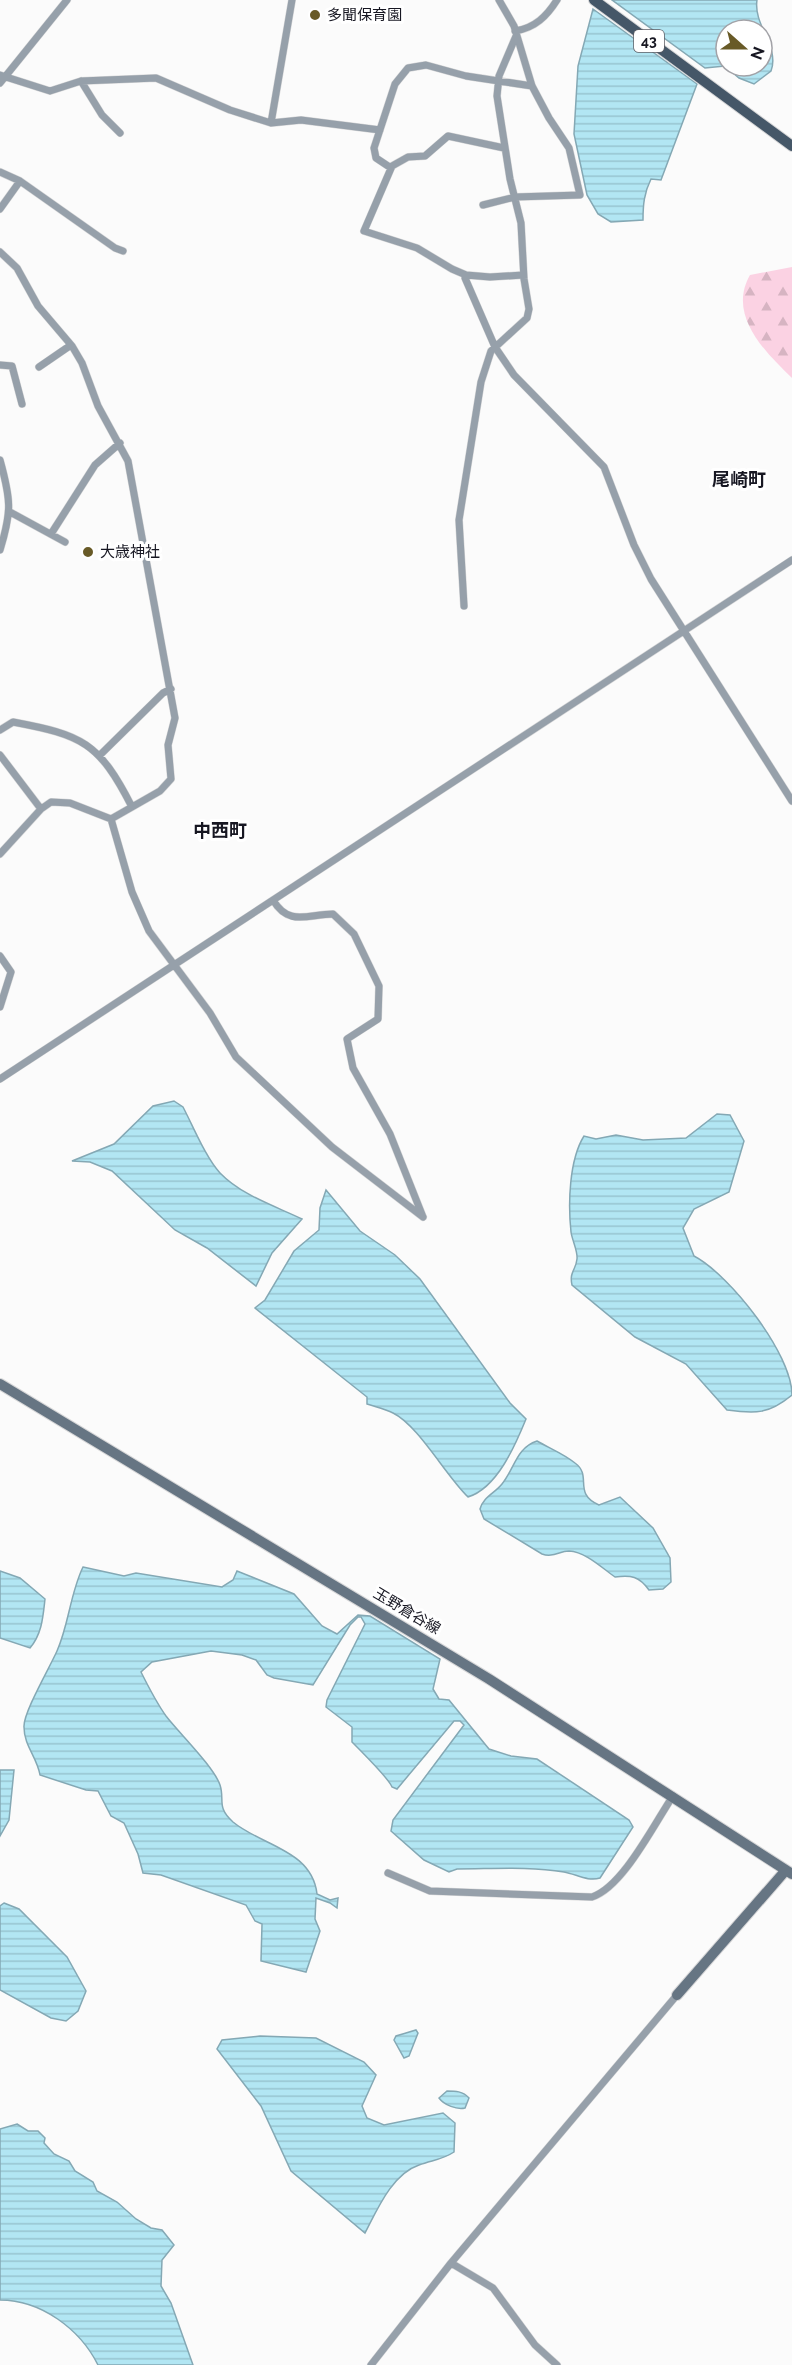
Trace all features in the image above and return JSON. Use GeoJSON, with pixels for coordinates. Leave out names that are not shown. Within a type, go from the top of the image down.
{"type":"FeatureCollection","features":[{"type":"Feature","properties":{"kind":"main road","name":"43"},"geometry":{"type":"LineString","coordinates":[[594,0],[792,146]]}},
{"type":"Feature","properties":{"kind":"main road","name":"玉野倉谷線"},"geometry":{"type":"LineString","coordinates":[[0,1384],[479,1673],[790,1869]]}},
{"type":"Feature","properties":{"kind":"main road"},"geometry":{"type":"LineString","coordinates":[[677,1995],[790,1869]]}},
{"type":"Feature","properties":{"kind":"street"},"geometry":{"type":"LineString","coordinates":[[67,0],[1,79],[50,91],[81,81],[156,78],[230,110],[271,123],[301,120],[380,130]]}},
{"type":"Feature","properties":{"kind":"street"},"geometry":{"type":"LineString","coordinates":[[271,123],[292,0]]}},
{"type":"Feature","properties":{"kind":"street"},"geometry":{"type":"LineString","coordinates":[[483,205],[515,197],[580,195],[569,148],[549,118],[532,86],[516,33],[509,15],[499,0]]}},
{"type":"Feature","properties":{"kind":"street"},"geometry":{"type":"LineString","coordinates":[[464,606],[459,520],[482,382],[495,347],[528,317],[521,223],[504,148],[497,96],[498,79],[516,33],[533,26],[544,18],[557,0]]}},
{"type":"Feature","properties":{"kind":"street"},"geometry":{"type":"LineString","coordinates":[[391,168],[376,158],[374,152],[395,84],[408,68],[426,65],[466,76],[498,79],[532,86]]}},
{"type":"Feature","properties":{"kind":"street"},"geometry":{"type":"LineString","coordinates":[[81,81],[102,115],[120,133]]}},
{"type":"Feature","properties":{"kind":"street"},"geometry":{"type":"LineString","coordinates":[[504,148],[448,136],[425,156],[408,157],[391,168],[364,231],[417,248],[452,269],[466,274],[490,277],[524,275]]}},
{"type":"Feature","properties":{"kind":"street"},"geometry":{"type":"LineString","coordinates":[[0,172],[20,181],[115,248],[123,251]]}},
{"type":"Feature","properties":{"kind":"street"},"geometry":{"type":"LineString","coordinates":[[0,209],[20,181]]}},
{"type":"Feature","properties":{"kind":"street"},"geometry":{"type":"LineString","coordinates":[[0,252],[17,268],[38,306],[71,345],[82,363],[98,406],[128,461],[175,718],[168,745],[171,779],[159,791],[111,819]]}},
{"type":"Feature","properties":{"kind":"street"},"geometry":{"type":"LineString","coordinates":[[466,274],[465,278],[495,347],[514,375],[604,467],[634,545],[682,632],[792,801]]}},
{"type":"Feature","properties":{"kind":"street"},"geometry":{"type":"LineString","coordinates":[[39,367],[71,345]]}},
{"type":"Feature","properties":{"kind":"street"},"geometry":{"type":"LineString","coordinates":[[0,365],[12,366],[22,404]]}},
{"type":"Feature","properties":{"kind":"street"},"geometry":{"type":"LineString","coordinates":[[51,534],[95,465],[120,443]]}},
{"type":"Feature","properties":{"kind":"street"},"geometry":{"type":"LineString","coordinates":[[0,460],[10,496],[10,512],[0,550]]}},
{"type":"Feature","properties":{"kind":"street"},"geometry":{"type":"LineString","coordinates":[[10,512],[65,542]]}},
{"type":"Feature","properties":{"kind":"street"},"geometry":{"type":"LineString","coordinates":[[0,1079],[792,560]]}},
{"type":"Feature","properties":{"kind":"street"},"geometry":{"type":"LineString","coordinates":[[99,756],[163,693],[171,689]]}},
{"type":"Feature","properties":{"kind":"street"},"geometry":{"type":"LineString","coordinates":[[0,730],[13,722],[57,731],[81,740],[99,756],[118,781],[132,807]]}},
{"type":"Feature","properties":{"kind":"street"},"geometry":{"type":"LineString","coordinates":[[0,755],[41,809]]}},
{"type":"Feature","properties":{"kind":"street"},"geometry":{"type":"LineString","coordinates":[[0,854],[41,809],[51,802],[70,803],[111,819]]}},
{"type":"Feature","properties":{"kind":"street"},"geometry":{"type":"LineString","coordinates":[[111,819],[132,892],[149,931],[210,1013],[236,1057],[332,1147],[423,1217],[390,1134],[353,1068],[347,1040],[378,1019],[379,986],[346,924],[333,914],[292,918],[280,911],[273,900]]}},
{"type":"Feature","properties":{"kind":"street"},"geometry":{"type":"LineString","coordinates":[[0,956],[11,972],[0,1007]]}},
{"type":"Feature","properties":{"kind":"street"},"geometry":{"type":"LineString","coordinates":[[388,1873],[430,1892],[592,1897],[604,1893],[618,1878],[672,1796]]}},
{"type":"Feature","properties":{"kind":"street"},"geometry":{"type":"LineString","coordinates":[[371,2365],[451,2263],[677,1995]]}},
{"type":"Feature","properties":{"kind":"street"},"geometry":{"type":"LineString","coordinates":[[451,2263],[493,2288],[535,2345],[557,2365]]}},
{"type":"Feature","properties":{"kind":"green space"},"geometry":{"type":"Polygon","coordinates":[[[792,267],[792,378],[771,357],[752,332],[743,304],[744,290],[750,275],[792,267]]]}},
{"type":"Feature","properties":{"kind":"water"},"geometry":{"type":"Polygon","coordinates":[[[612,0],[757,0],[759,18],[714,18],[714,67],[705,68],[612,0]]]}},
{"type":"Feature","properties":{"kind":"water"},"geometry":{"type":"Polygon","coordinates":[[[593,9],[697,84],[661,180],[651,179],[649,184],[644,199],[643,220],[611,222],[598,214],[587,195],[574,134],[578,66],[593,9]]]}},
{"type":"Feature","properties":{"kind":"water"},"geometry":{"type":"Polygon","coordinates":[[[739,78],[762,78],[754,84],[739,78]]]}},
{"type":"Feature","properties":{"kind":"water"},"geometry":{"type":"Polygon","coordinates":[[[174,1101],[183,1107],[205,1151],[228,1181],[248,1194],[302,1219],[272,1253],[256,1286],[207,1248],[175,1230],[112,1171],[90,1162],[72,1161],[114,1144],[153,1106],[174,1101]]]}},
{"type":"Feature","properties":{"kind":"water"},"geometry":{"type":"Polygon","coordinates":[[[717,1114],[730,1115],[744,1141],[729,1192],[694,1209],[683,1228],[694,1256],[709,1266],[741,1298],[756,1317],[782,1359],[792,1395],[776,1406],[762,1411],[727,1410],[686,1364],[635,1337],[572,1285],[571,1281],[577,1256],[571,1232],[571,1182],[575,1157],[584,1136],[596,1139],[616,1135],[643,1140],[686,1138],[717,1114]]]}},
{"type":"Feature","properties":{"kind":"water"},"geometry":{"type":"Polygon","coordinates":[[[326,1190],[360,1231],[395,1255],[420,1279],[510,1403],[526,1419],[504,1465],[488,1485],[468,1497],[422,1439],[402,1419],[367,1404],[367,1397],[255,1308],[265,1300],[294,1251],[319,1230],[320,1208],[326,1190]]]}},
{"type":"Feature","properties":{"kind":"water"},"geometry":{"type":"Polygon","coordinates":[[[537,1441],[566,1457],[580,1468],[583,1473],[584,1490],[591,1500],[599,1505],[620,1497],[653,1528],[670,1558],[671,1582],[663,1589],[649,1590],[638,1579],[626,1576],[615,1577],[582,1554],[565,1551],[549,1555],[542,1554],[484,1519],[480,1509],[484,1501],[502,1484],[524,1448],[537,1441]]]}},
{"type":"Feature","properties":{"kind":"water"},"geometry":{"type":"Polygon","coordinates":[[[83,1567],[124,1576],[136,1573],[222,1587],[233,1580],[237,1571],[294,1594],[322,1626],[337,1634],[358,1615],[370,1616],[440,1659],[433,1689],[439,1699],[449,1700],[489,1749],[511,1756],[537,1759],[629,1820],[633,1827],[600,1878],[596,1879],[538,1869],[457,1869],[449,1872],[424,1860],[391,1831],[393,1820],[464,1725],[460,1721],[454,1721],[397,1789],[392,1787],[352,1742],[352,1727],[326,1707],[327,1700],[365,1624],[361,1617],[350,1625],[313,1685],[274,1678],[267,1675],[256,1660],[242,1655],[211,1651],[152,1662],[141,1672],[166,1716],[204,1760],[216,1778],[220,1785],[223,1808],[228,1817],[245,1830],[296,1858],[313,1879],[317,1894],[330,1900],[338,1898],[337,1908],[316,1898],[315,1919],[320,1931],[306,1972],[261,1961],[262,1924],[255,1921],[246,1905],[161,1875],[143,1873],[138,1854],[124,1823],[111,1816],[98,1791],[86,1790],[40,1775],[26,1740],[25,1720],[61,1641],[83,1567]]]}},
{"type":"Feature","properties":{"kind":"water"},"geometry":{"type":"Polygon","coordinates":[[[0,1571],[20,1578],[45,1599],[43,1619],[30,1648],[0,1638],[0,1571]]]}},
{"type":"Feature","properties":{"kind":"water"},"geometry":{"type":"Polygon","coordinates":[[[0,1770],[14,1770],[9,1820],[0,1836],[0,1770]]]}},
{"type":"Feature","properties":{"kind":"water"},"geometry":{"type":"Polygon","coordinates":[[[4,1903],[19,1909],[67,1957],[86,1991],[78,2011],[66,2021],[51,2018],[0,1990],[0,1906],[4,1903]]]}},
{"type":"Feature","properties":{"kind":"water"},"geometry":{"type":"Polygon","coordinates":[[[416,2030],[418,2033],[409,2056],[404,2058],[394,2040],[396,2036],[416,2030]]]}},
{"type":"Feature","properties":{"kind":"water"},"geometry":{"type":"Polygon","coordinates":[[[260,2036],[316,2038],[364,2062],[376,2075],[362,2106],[367,2118],[384,2125],[443,2113],[455,2123],[454,2152],[419,2165],[401,2176],[386,2194],[365,2233],[291,2171],[261,2106],[217,2049],[222,2040],[260,2036]]]}},
{"type":"Feature","properties":{"kind":"water"},"geometry":{"type":"Polygon","coordinates":[[[447,2091],[459,2092],[467,2096],[469,2098],[465,2108],[455,2108],[441,2101],[439,2098],[447,2091]]]}},
{"type":"Feature","properties":{"kind":"water"},"geometry":{"type":"Polygon","coordinates":[[[17,2124],[28,2131],[38,2131],[45,2138],[44,2143],[54,2154],[69,2161],[75,2171],[93,2182],[97,2191],[117,2202],[136,2219],[151,2228],[162,2230],[174,2245],[162,2260],[161,2286],[171,2303],[193,2365],[98,2365],[81,2340],[58,2319],[30,2305],[0,2300],[0,2129],[17,2124]]]}},
{"type":"Feature","properties":{"kind":"place","name":"多聞保育園"},"geometry":{"type":"Point","coordinates":[315,15]}},
{"type":"Feature","properties":{"kind":"place","name":"大歳神社"},"geometry":{"type":"Point","coordinates":[88,552]}},
{"type":"Feature","properties":{"kind":"district","name":"尾崎町"},"geometry":{"type":"Point","coordinates":[739,480]}},
{"type":"Feature","properties":{"kind":"district","name":"中西町"},"geometry":{"type":"Point","coordinates":[220,831]}}]}
